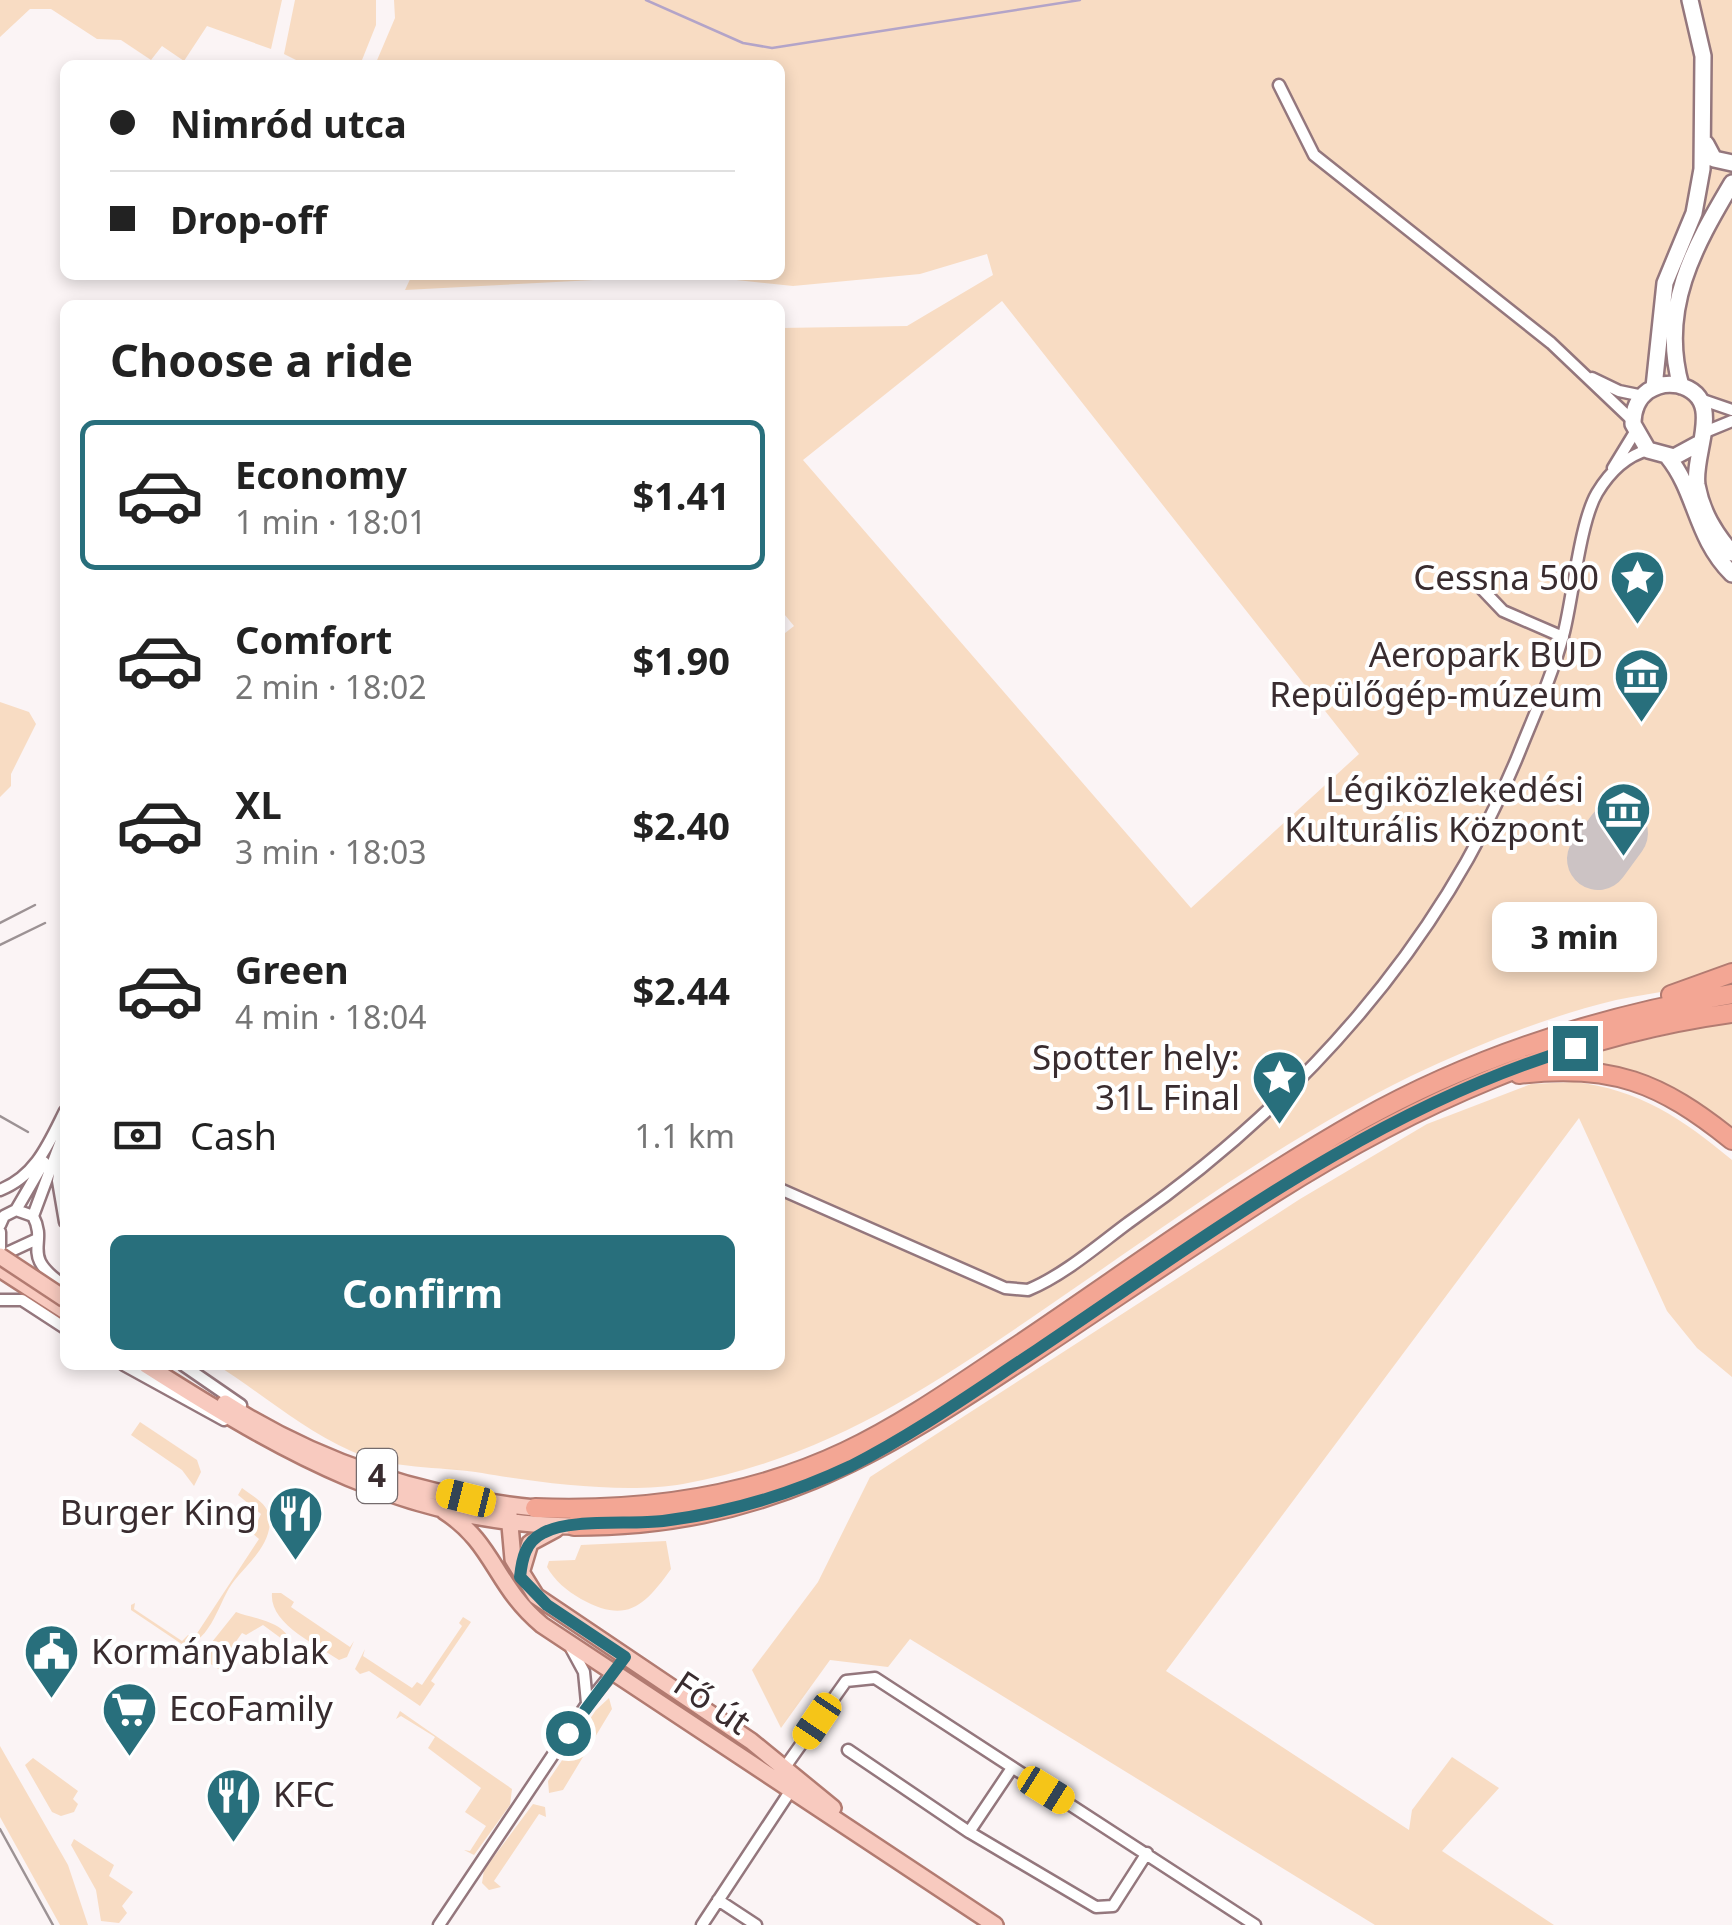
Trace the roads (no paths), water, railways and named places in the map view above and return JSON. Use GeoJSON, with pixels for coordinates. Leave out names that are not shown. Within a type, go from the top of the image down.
{"type":"FeatureCollection","features":[{"type":"Feature","properties":{"kind":"highway"},"geometry":{"type":"LineString","coordinates":[[535,1508],[637,1509],[688,1501],[771,1480],[845,1452],[923,1408],[1362,1120],[1496,1056],[1624,1015],[1732,974]]}},
{"type":"Feature","properties":{"kind":"highway"},"geometry":{"type":"LineString","coordinates":[[1624,1015],[1732,994]]}},
{"type":"Feature","properties":{"kind":"highway"},"geometry":{"type":"LineString","coordinates":[[574,1526],[665,1521],[736,1508],[849,1466],[931,1420],[1319,1165],[1488,1078],[1602,1039],[1732,1012]]}},
{"type":"Feature","properties":{"kind":"highway"},"geometry":{"type":"LineString","coordinates":[[1488,1078],[1558,1069],[1624,1076],[1672,1096],[1732,1140]]}},
{"type":"Feature","properties":{"kind":"main road"},"geometry":{"type":"LineString","coordinates":[[1,1236],[60,1294]]}},
{"type":"Feature","properties":{"kind":"main road"},"geometry":{"type":"LineString","coordinates":[[0,1267],[60,1309]]}},
{"type":"Feature","properties":{"kind":"main road","name":"4"},"geometry":{"type":"LineString","coordinates":[[154,1370],[253,1433],[358,1484],[444,1511],[480,1538],[505,1587]]}},
{"type":"Feature","properties":{"kind":"main road","name":"4"},"geometry":{"type":"LineString","coordinates":[[174,1370],[274,1431],[359,1471],[486,1502],[508,1519]]}},
{"type":"Feature","properties":{"kind":"main road"},"geometry":{"type":"LineString","coordinates":[[486,1502],[535,1508]]}},
{"type":"Feature","properties":{"kind":"main road"},"geometry":{"type":"LineString","coordinates":[[505,1587],[495,1545],[508,1519],[535,1508]]}},
{"type":"Feature","properties":{"kind":"main road"},"geometry":{"type":"LineString","coordinates":[[444,1511],[574,1526]]}},
{"type":"Feature","properties":{"kind":"main road"},"geometry":{"type":"LineString","coordinates":[[508,1519],[512,1559],[520,1577]]}},
{"type":"Feature","properties":{"kind":"main road"},"geometry":{"type":"LineString","coordinates":[[520,1577],[530,1543],[542,1533],[574,1526]]}},
{"type":"Feature","properties":{"kind":"main road","name":"4"},"geometry":{"type":"LineString","coordinates":[[520,1577],[547,1605],[785,1767],[884,1851]]}},
{"type":"Feature","properties":{"kind":"main road","name":"Fő út"},"geometry":{"type":"LineString","coordinates":[[505,1587],[523,1609],[566,1641],[995,1925]]}},
{"type":"Feature","properties":{"kind":"main road"},"geometry":{"type":"LineString","coordinates":[[749,1764],[785,1767]]}},
{"type":"Feature","properties":{"kind":"street"},"geometry":{"type":"LineString","coordinates":[[785,1191],[1015,1290],[1036,1286],[1157,1204],[1244,1133],[1320,1061],[1412,947],[1493,811],[1563,637],[1593,502],[1634,427],[1648,392],[1665,283],[1694,213],[1705,140],[1703,56],[1690,0]]}},
{"type":"Feature","properties":{"kind":"street"},"geometry":{"type":"LineString","coordinates":[[1279,85],[1314,155],[1551,343],[1634,427],[1648,450],[1668,457],[1684,454],[1701,438],[1732,422]]}},
{"type":"Feature","properties":{"kind":"street"},"geometry":{"type":"LineString","coordinates":[[1705,140],[1714,159],[1732,163]]}},
{"type":"Feature","properties":{"kind":"street"},"geometry":{"type":"LineString","coordinates":[[1681,386],[1674,347],[1680,287],[1695,245],[1732,183]]}},
{"type":"Feature","properties":{"kind":"street"},"geometry":{"type":"LineString","coordinates":[[1582,373],[1618,392],[1681,386],[1700,399],[1732,410]]}},
{"type":"Feature","properties":{"kind":"street"},"geometry":{"type":"LineString","coordinates":[[1700,399],[1706,418],[1701,438],[1700,499],[1712,527],[1732,552]]}},
{"type":"Feature","properties":{"kind":"street"},"geometry":{"type":"LineString","coordinates":[[1608,478],[1628,459],[1648,450]]}},
{"type":"Feature","properties":{"kind":"street"},"geometry":{"type":"LineString","coordinates":[[1668,457],[1682,479],[1703,535],[1732,574]]}},
{"type":"Feature","properties":{"kind":"street"},"geometry":{"type":"LineString","coordinates":[[1482,589],[1503,612],[1563,637]]}},
{"type":"Feature","properties":{"kind":"street"},"geometry":{"type":"LineString","coordinates":[[0,1190],[27,1174],[42,1156],[60,1120]]}},
{"type":"Feature","properties":{"kind":"street"},"geometry":{"type":"LineString","coordinates":[[19,1248],[1,1236],[60,1131]]}},
{"type":"Feature","properties":{"kind":"street"},"geometry":{"type":"LineString","coordinates":[[60,1144],[34,1216],[42,1266],[60,1282]]}},
{"type":"Feature","properties":{"kind":"street"},"geometry":{"type":"LineString","coordinates":[[16,1210],[34,1216]]}},
{"type":"Feature","properties":{"kind":"street"},"geometry":{"type":"LineString","coordinates":[[0,1267],[9,1252],[35,1240]]}},
{"type":"Feature","properties":{"kind":"street"},"geometry":{"type":"LineString","coordinates":[[0,1300],[22,1300],[60,1325]]}},
{"type":"Feature","properties":{"kind":"street"},"geometry":{"type":"LineString","coordinates":[[133,1370],[253,1433]]}},
{"type":"Feature","properties":{"kind":"street"},"geometry":{"type":"LineString","coordinates":[[190,1370],[274,1431]]}},
{"type":"Feature","properties":{"kind":"street"},"geometry":{"type":"LineString","coordinates":[[566,1641],[584,1672],[587,1704]]}},
{"type":"Feature","properties":{"kind":"street"},"geometry":{"type":"LineString","coordinates":[[439,1925],[587,1704],[625,1657]]}},
{"type":"Feature","properties":{"kind":"street"},"geometry":{"type":"LineString","coordinates":[[785,1767],[846,1681],[864,1676],[875,1678],[1256,1925]]}},
{"type":"Feature","properties":{"kind":"street"},"geometry":{"type":"LineString","coordinates":[[848,1750],[969,1832],[1106,1909],[1113,1906],[1147,1853]]}},
{"type":"Feature","properties":{"kind":"street"},"geometry":{"type":"LineString","coordinates":[[969,1832],[1012,1768]]}},
{"type":"Feature","properties":{"kind":"street"},"geometry":{"type":"LineString","coordinates":[[702,1925],[791,1790]]}},
{"type":"Feature","properties":{"kind":"street"},"geometry":{"type":"LineString","coordinates":[[718,1900],[756,1925]]}},
{"type":"Feature","properties":{"kind":"waterway"},"geometry":{"type":"LineString","coordinates":[[646,0],[743,43],[772,48],[1080,0]]}},
{"type":"Feature","properties":{"kind":"railway"},"geometry":{"type":"LineString","coordinates":[[0,923],[35,905]]}},
{"type":"Feature","properties":{"kind":"railway"},"geometry":{"type":"LineString","coordinates":[[0,945],[45,923]]}},
{"type":"Feature","properties":{"kind":"railway"},"geometry":{"type":"LineString","coordinates":[[0,1116],[28,1132]]}},
{"type":"Feature","properties":{"kind":"railway"},"geometry":{"type":"LineString","coordinates":[[0,1829],[53,1925]]}},
{"type":"Feature","properties":{"kind":"place","name":"Cessna 500"},"geometry":{"type":"Point","coordinates":[1638,627]}},
{"type":"Feature","properties":{"kind":"place","name":"Aeropark BUD Repülőgép-múzeum"},"geometry":{"type":"Point","coordinates":[1642,724]}},
{"type":"Feature","properties":{"kind":"place","name":"Légiközlekedési Kulturális Központ"},"geometry":{"type":"Point","coordinates":[1623,859]}},
{"type":"Feature","properties":{"kind":"place","name":"Spotter hely: 31L Final"},"geometry":{"type":"Point","coordinates":[1279,1127]}},
{"type":"Feature","properties":{"kind":"place","name":"Burger King"},"geometry":{"type":"Point","coordinates":[296,1562]}},
{"type":"Feature","properties":{"kind":"place","name":"Kormányablak"},"geometry":{"type":"Point","coordinates":[52,1701]}},
{"type":"Feature","properties":{"kind":"place","name":"EcoFamily"},"geometry":{"type":"Point","coordinates":[130,1758]}},
{"type":"Feature","properties":{"kind":"place","name":"KFC"},"geometry":{"type":"Point","coordinates":[234,1844]}}]}
